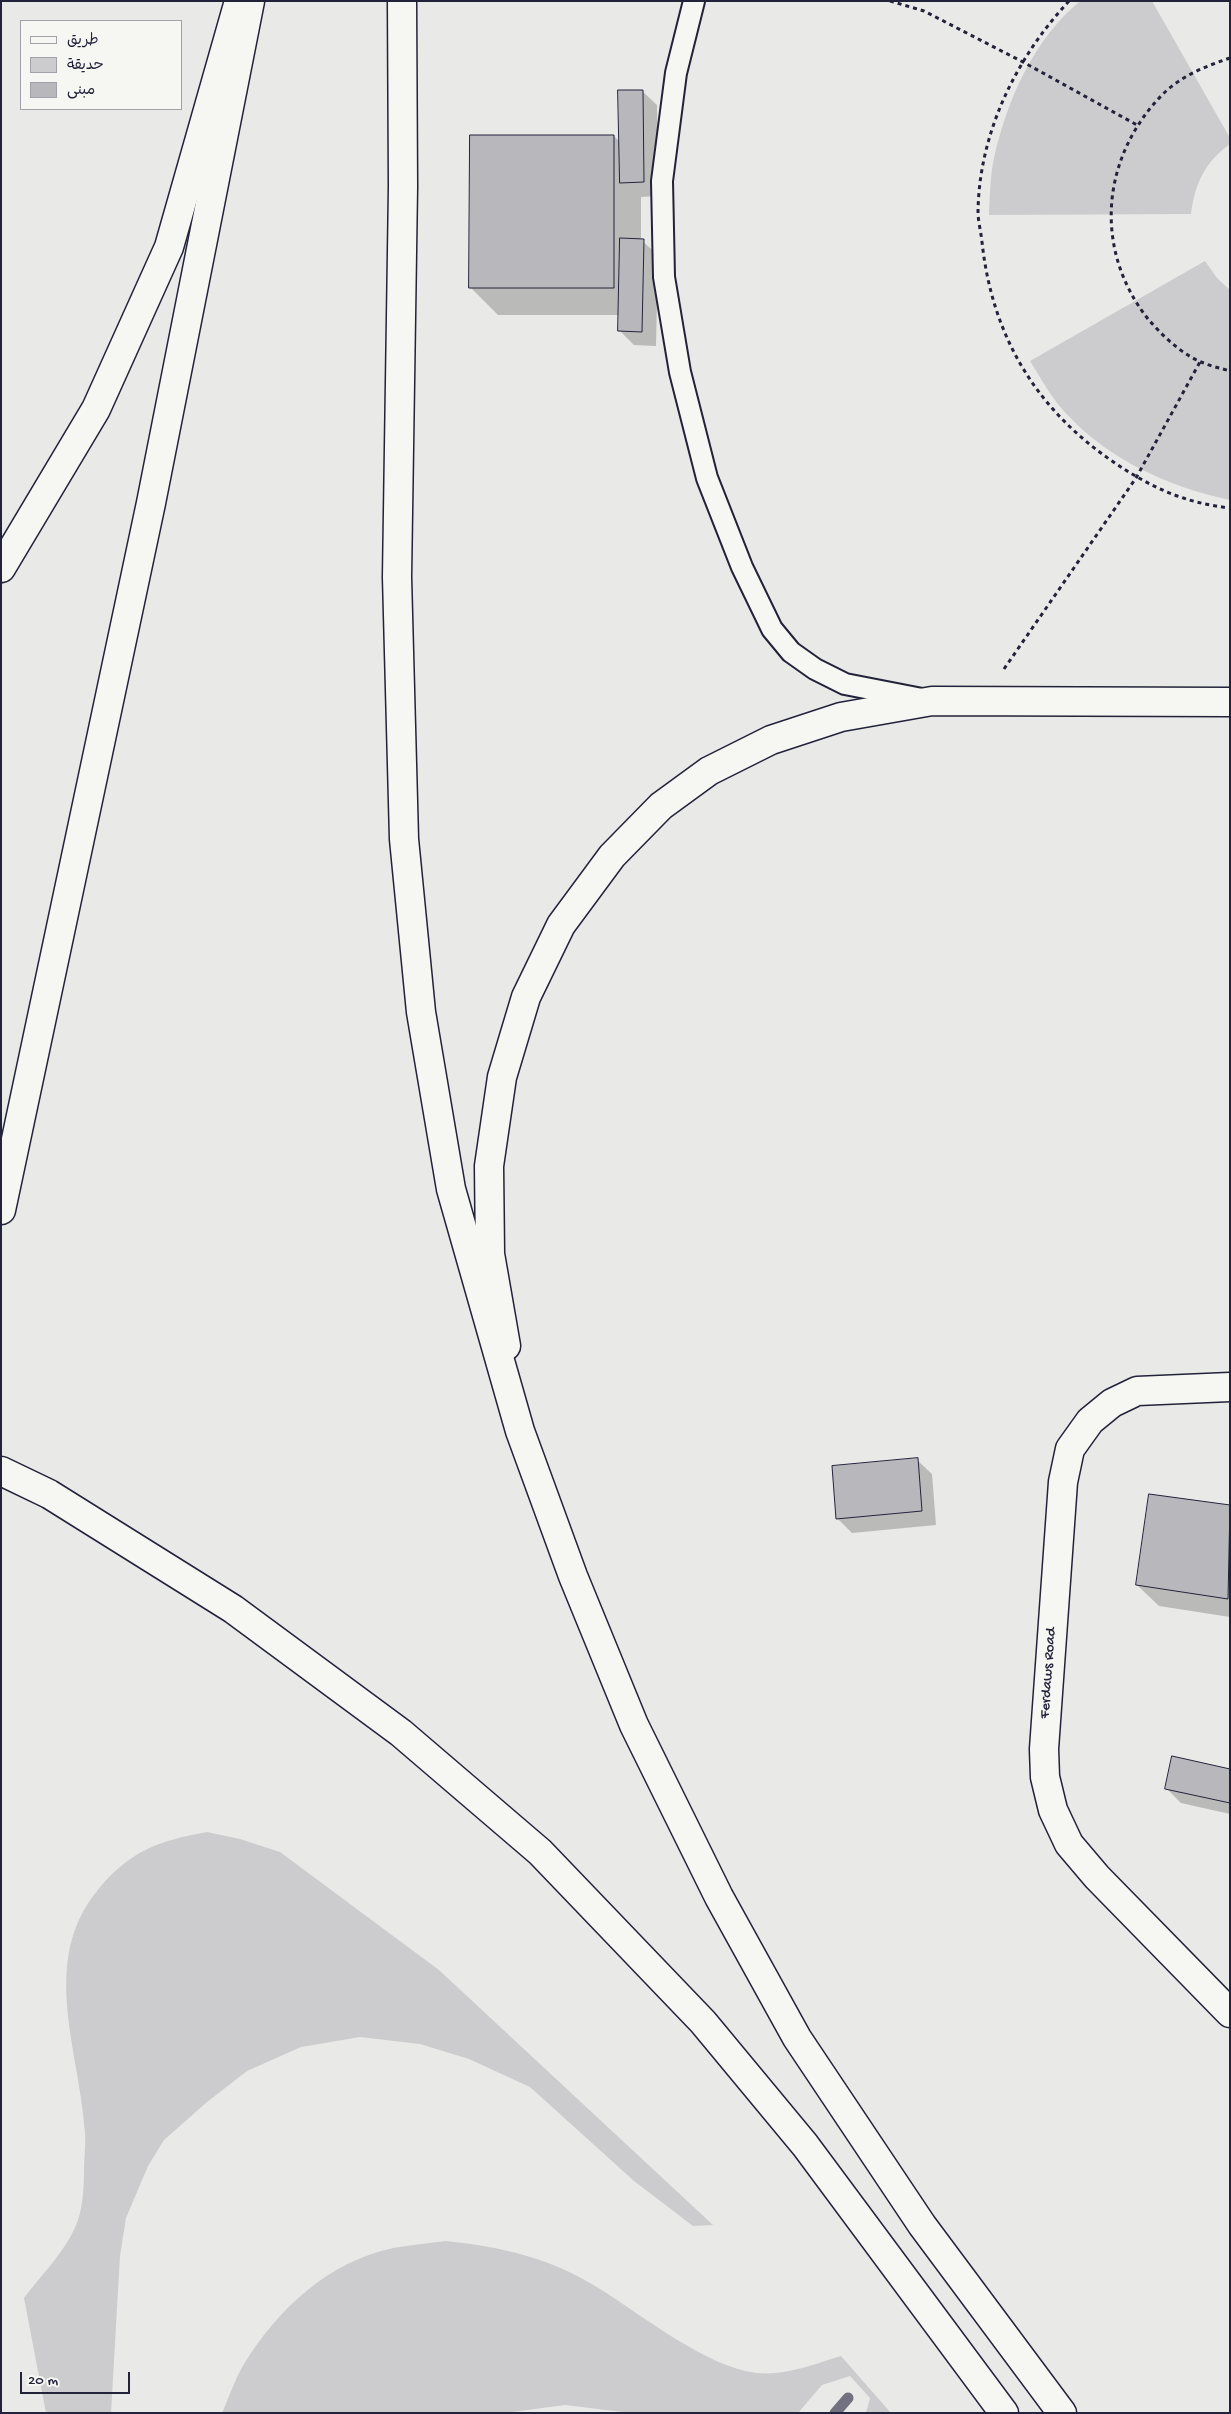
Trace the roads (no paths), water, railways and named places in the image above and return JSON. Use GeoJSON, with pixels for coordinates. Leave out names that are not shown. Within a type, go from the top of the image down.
{"type":"FeatureCollection","features":[{"type":"Feature","properties":{"kind":"main road"},"geometry":{"type":"LineString","coordinates":[[1,568],[96,409],[169,247],[239,1]]}},
{"type":"Feature","properties":{"kind":"main road"},"geometry":{"type":"LineString","coordinates":[[1,1210],[151,503],[250,1]]}},
{"type":"Feature","properties":{"kind":"main road"},"geometry":{"type":"LineString","coordinates":[[402,1],[403,186],[397,577],[404,839],[421,1012],[451,1189],[520,1431],[573,1576],[634,1725],[719,1897],[797,2038],[922,2225],[1062,2413]]}},
{"type":"Feature","properties":{"kind":"main road"},"geometry":{"type":"LineString","coordinates":[[520,1431],[490,1254],[489,1166],[502,1077],[526,997],[561,926],[612,856],[660,806],[709,771],[771,740],[841,717],[932,701],[1230,702]]}},
{"type":"Feature","properties":{"kind":"main road","name":"Ferdaws Road"},"geometry":{"type":"LineString","coordinates":[[1230,1387],[1137,1391],[1112,1403],[1090,1421],[1070,1449],[1063,1482],[1044,1749],[1045,1777],[1053,1810],[1070,1844],[1097,1877],[1230,2013]]}},
{"type":"Feature","properties":{"kind":"main road"},"geometry":{"type":"LineString","coordinates":[[1,1471],[49,1494],[233,1609],[401,1733],[540,1852],[703,2022],[805,2145],[1004,2413]]}},
{"type":"Feature","properties":{"kind":"lane"},"geometry":{"type":"LineString","coordinates":[[694,1],[676,73],[662,180],[664,277],[680,372],[707,478],[742,567],[772,629],[791,652],[815,669],[845,684],[932,701]]}},
{"type":"Feature","properties":{"kind":"waterway"},"geometry":{"type":"LineString","coordinates":[[835,2413],[848,2398]]}}]}
